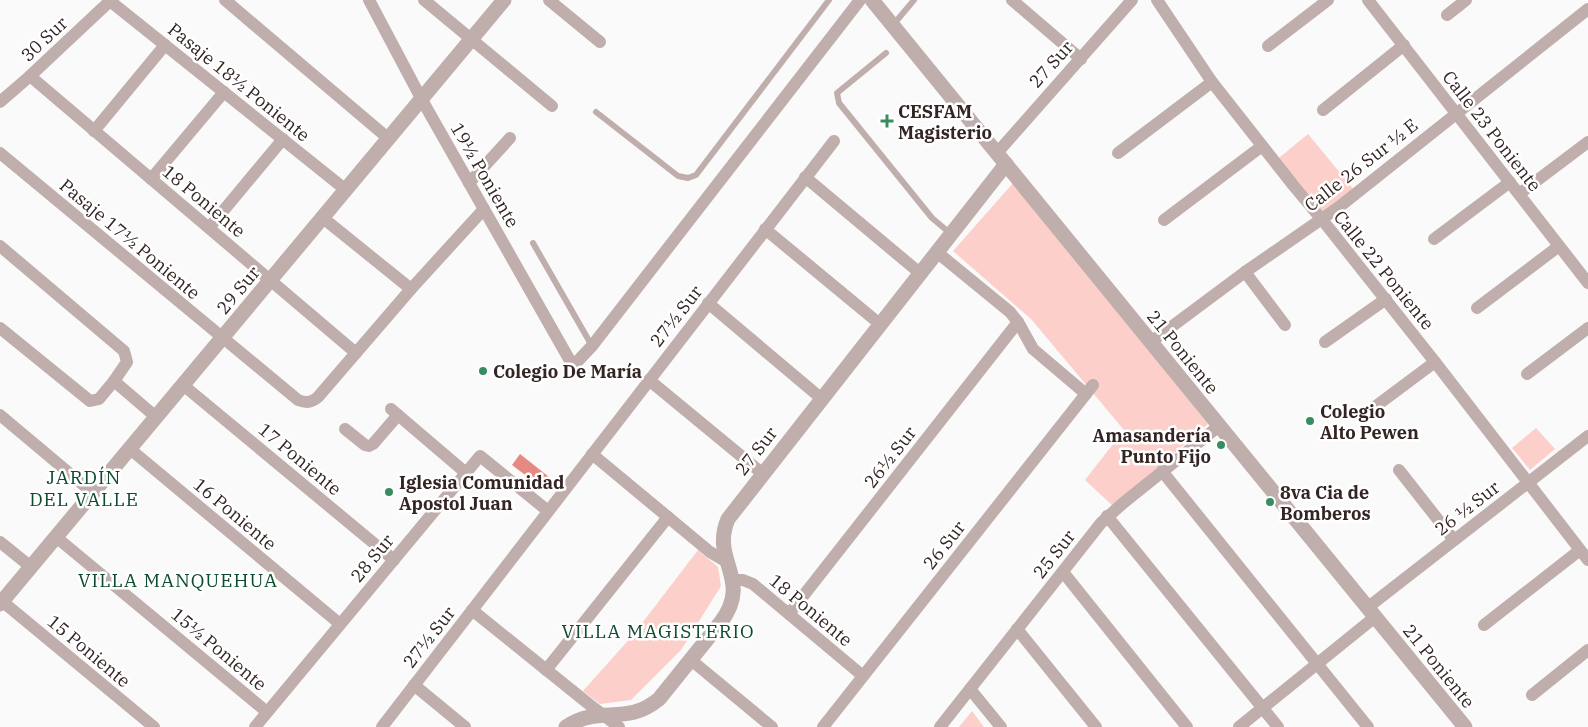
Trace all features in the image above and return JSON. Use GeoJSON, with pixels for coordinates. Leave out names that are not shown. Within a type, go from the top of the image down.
{"type":"FeatureCollection","features":[{"type":"Feature","properties":{"kind":"street","name":"19½ Poniente"},"geometry":{"type":"LineString","coordinates":[[369,0],[422,100],[574,366],[592,346]]}},
{"type":"Feature","properties":{"kind":"street"},"geometry":{"type":"LineString","coordinates":[[424,0],[552,106]]}},
{"type":"Feature","properties":{"kind":"street","name":"29 Sur"},"geometry":{"type":"LineString","coordinates":[[1,603],[504,0]]}},
{"type":"Feature","properties":{"kind":"street"},"geometry":{"type":"LineString","coordinates":[[549,0],[600,42]]}},
{"type":"Feature","properties":{"kind":"street"},"geometry":{"type":"LineString","coordinates":[[592,346],[860,0]]}},
{"type":"Feature","properties":{"kind":"street","name":"21 Poniente"},"geometry":{"type":"LineString","coordinates":[[872,0],[1464,727]]}},
{"type":"Feature","properties":{"kind":"street"},"geometry":{"type":"LineString","coordinates":[[1012,0],[1081,58]]}},
{"type":"Feature","properties":{"kind":"street","name":"27 Sur"},"geometry":{"type":"LineString","coordinates":[[566,727],[574,722],[588,718],[614,723],[641,714],[659,700],[691,660],[725,616],[733,595],[733,580],[726,562],[722,542],[725,526],[732,513],[952,235],[1002,159],[1081,58],[1132,0]]}},
{"type":"Feature","properties":{"kind":"street","name":"Calle 22 Poniente"},"geometry":{"type":"LineString","coordinates":[[1157,0],[1212,82],[1435,362],[1584,555]]}},
{"type":"Feature","properties":{"kind":"street"},"geometry":{"type":"LineString","coordinates":[[1268,46],[1328,0]]}},
{"type":"Feature","properties":{"kind":"street","name":"Calle 23 Poniente"},"geometry":{"type":"LineString","coordinates":[[1368,0],[1588,283]]}},
{"type":"Feature","properties":{"kind":"street"},"geometry":{"type":"LineString","coordinates":[[1447,15],[1466,0]]}},
{"type":"Feature","properties":{"kind":"street","name":"Pasaje 18½ Poniente"},"geometry":{"type":"LineString","coordinates":[[104,2],[165,45],[346,190]]}},
{"type":"Feature","properties":{"kind":"street","name":"30 Sur"},"geometry":{"type":"LineString","coordinates":[[0,102],[30,76],[104,2]]}},
{"type":"Feature","properties":{"kind":"street"},"geometry":{"type":"LineString","coordinates":[[232,2],[389,139]]}},
{"type":"Feature","properties":{"kind":"street","name":"Calle 26 Sur ½ E"},"geometry":{"type":"LineString","coordinates":[[1151,342],[1322,219],[1588,9]]}},
{"type":"Feature","properties":{"kind":"street"},"geometry":{"type":"LineString","coordinates":[[94,131],[165,45]]}},
{"type":"Feature","properties":{"kind":"street"},"geometry":{"type":"LineString","coordinates":[[1323,110],[1404,45]]}},
{"type":"Feature","properties":{"kind":"street","name":"18 Poniente"},"geometry":{"type":"LineString","coordinates":[[30,76],[356,353]]}},
{"type":"Feature","properties":{"kind":"street"},"geometry":{"type":"LineString","coordinates":[[1118,153],[1212,82]]}},
{"type":"Feature","properties":{"kind":"street"},"geometry":{"type":"LineString","coordinates":[[151,180],[224,92]]}},
{"type":"Feature","properties":{"kind":"street"},"geometry":{"type":"LineString","coordinates":[[469,182],[510,138]]}},
{"type":"Feature","properties":{"kind":"street"},"geometry":{"type":"LineString","coordinates":[[209,228],[283,139]]}},
{"type":"Feature","properties":{"kind":"street","name":"27½ Sur"},"geometry":{"type":"LineString","coordinates":[[382,727],[834,141]]}},
{"type":"Feature","properties":{"kind":"street"},"geometry":{"type":"LineString","coordinates":[[1519,194],[1588,142]]}},
{"type":"Feature","properties":{"kind":"street"},"geometry":{"type":"LineString","coordinates":[[1164,220],[1262,146]]}},
{"type":"Feature","properties":{"kind":"street","name":"Pasaje 17½ Poniente"},"geometry":{"type":"LineString","coordinates":[[0,153],[222,339],[298,400],[309,403],[318,397],[356,353]]}},
{"type":"Feature","properties":{"kind":"street"},"geometry":{"type":"LineString","coordinates":[[805,177],[920,274]]}},
{"type":"Feature","properties":{"kind":"street"},"geometry":{"type":"LineString","coordinates":[[1434,239],[1510,182]]}},
{"type":"Feature","properties":{"kind":"street"},"geometry":{"type":"LineString","coordinates":[[356,353],[484,209]]}},
{"type":"Feature","properties":{"kind":"street"},"geometry":{"type":"LineString","coordinates":[[323,218],[411,290]]}},
{"type":"Feature","properties":{"kind":"street"},"geometry":{"type":"LineString","coordinates":[[765,229],[880,325]]}},
{"type":"Feature","properties":{"kind":"street"},"geometry":{"type":"LineString","coordinates":[[0,246],[124,350],[127,358],[126,365],[99,399],[94,401],[87,400],[0,328]]}},
{"type":"Feature","properties":{"kind":"street"},"geometry":{"type":"LineString","coordinates":[[1477,308],[1559,246]]}},
{"type":"Feature","properties":{"kind":"street"},"geometry":{"type":"LineString","coordinates":[[938,253],[1010,312],[1018,322]]}},
{"type":"Feature","properties":{"kind":"street"},"geometry":{"type":"LineString","coordinates":[[1246,272],[1285,325]]}},
{"type":"Feature","properties":{"kind":"street"},"geometry":{"type":"LineString","coordinates":[[1325,342],[1386,300]]}},
{"type":"Feature","properties":{"kind":"street"},"geometry":{"type":"LineString","coordinates":[[708,304],[822,399]]}},
{"type":"Feature","properties":{"kind":"street","name":"26 Sur"},"geometry":{"type":"LineString","coordinates":[[823,727],[1090,389],[1033,349],[1018,322]]}},
{"type":"Feature","properties":{"kind":"street","name":"26½ Sur"},"geometry":{"type":"LineString","coordinates":[[789,614],[1018,322]]}},
{"type":"Feature","properties":{"kind":"street"},"geometry":{"type":"LineString","coordinates":[[1527,374],[1588,328]]}},
{"type":"Feature","properties":{"kind":"street"},"geometry":{"type":"LineString","coordinates":[[1372,409],[1435,362]]}},
{"type":"Feature","properties":{"kind":"street"},"geometry":{"type":"LineString","coordinates":[[649,380],[763,474]]}},
{"type":"Feature","properties":{"kind":"street"},"geometry":{"type":"LineString","coordinates":[[114,381],[156,417]]}},
{"type":"Feature","properties":{"kind":"street","name":"17 Poniente"},"geometry":{"type":"LineString","coordinates":[[183,385],[394,560]]}},
{"type":"Feature","properties":{"kind":"street"},"geometry":{"type":"LineString","coordinates":[[345,429],[369,446],[373,444],[394,412],[466,473]]}},
{"type":"Feature","properties":{"kind":"street"},"geometry":{"type":"LineString","coordinates":[[0,415],[93,493]]}},
{"type":"Feature","properties":{"kind":"street","name":"25 Sur"},"geometry":{"type":"LineString","coordinates":[[940,727],[1107,516],[1219,426]]}},
{"type":"Feature","properties":{"kind":"street","name":"26 ½ Sur"},"geometry":{"type":"LineString","coordinates":[[1239,727],[1317,664],[1371,612],[1454,540],[1588,436]]}},
{"type":"Feature","properties":{"kind":"street","name":"16 Poniente"},"geometry":{"type":"LineString","coordinates":[[130,449],[340,624]]}},
{"type":"Feature","properties":{"kind":"street"},"geometry":{"type":"LineString","coordinates":[[592,454],[710,552],[726,562]]}},
{"type":"Feature","properties":{"kind":"street","name":"28 Sur"},"geometry":{"type":"LineString","coordinates":[[255,727],[480,456],[548,511]]}},
{"type":"Feature","properties":{"kind":"street"},"geometry":{"type":"LineString","coordinates":[[1399,470],[1454,540]]}},
{"type":"Feature","properties":{"kind":"street"},"geometry":{"type":"LineString","coordinates":[[1162,471],[1368,727]]}},
{"type":"Feature","properties":{"kind":"street"},"geometry":{"type":"LineString","coordinates":[[1107,516],[1278,727]]}},
{"type":"Feature","properties":{"kind":"street"},"geometry":{"type":"LineString","coordinates":[[546,670],[668,517]]}},
{"type":"Feature","properties":{"kind":"street","name":"15½ Poniente"},"geometry":{"type":"LineString","coordinates":[[56,537],[267,712]]}},
{"type":"Feature","properties":{"kind":"street"},"geometry":{"type":"LineString","coordinates":[[0,542],[31,567]]}},
{"type":"Feature","properties":{"kind":"street"},"geometry":{"type":"LineString","coordinates":[[1484,625],[1584,555]]}},
{"type":"Feature","properties":{"kind":"street"},"geometry":{"type":"LineString","coordinates":[[1063,572],[1187,727]]}},
{"type":"Feature","properties":{"kind":"street","name":"18 Poniente"},"geometry":{"type":"LineString","coordinates":[[733,580],[743,580],[753,584],[863,676]]}},
{"type":"Feature","properties":{"kind":"street","name":"15 Poniente"},"geometry":{"type":"LineString","coordinates":[[1,603],[154,727]]}},
{"type":"Feature","properties":{"kind":"street"},"geometry":{"type":"LineString","coordinates":[[472,610],[614,723]]}},
{"type":"Feature","properties":{"kind":"street"},"geometry":{"type":"LineString","coordinates":[[1017,629],[1096,727]]}},
{"type":"Feature","properties":{"kind":"street"},"geometry":{"type":"LineString","coordinates":[[1532,695],[1588,650]]}},
{"type":"Feature","properties":{"kind":"street"},"geometry":{"type":"LineString","coordinates":[[691,660],[772,727]]}},
{"type":"Feature","properties":{"kind":"street"},"geometry":{"type":"LineString","coordinates":[[414,685],[465,727]]}},
{"type":"Feature","properties":{"kind":"street"},"geometry":{"type":"LineString","coordinates":[[970,689],[1001,727]]}},
{"type":"Feature","properties":{"kind":"lane"},"geometry":{"type":"LineString","coordinates":[[596,112],[678,176],[688,178],[696,175],[829,0]]}},
{"type":"Feature","properties":{"kind":"lane"},"geometry":{"type":"LineString","coordinates":[[893,25],[914,0]]}},
{"type":"Feature","properties":{"kind":"lane"},"geometry":{"type":"LineString","coordinates":[[886,53],[837,93],[839,103],[932,218],[952,235]]}},
{"type":"Feature","properties":{"kind":"lane"},"geometry":{"type":"LineString","coordinates":[[533,243],[592,346]]}},
{"type":"Feature","properties":{"kind":"shaded area"},"geometry":{"type":"Polygon","coordinates":[[[1308,134],[1355,191],[1322,217],[1274,162],[1308,134]]]}},
{"type":"Feature","properties":{"kind":"shaded area"},"geometry":{"type":"Polygon","coordinates":[[[1014,182],[1208,424],[1113,506],[1085,480],[1124,430],[1031,319],[953,251],[1014,182]]]}},
{"type":"Feature","properties":{"kind":"shaded area"},"geometry":{"type":"Polygon","coordinates":[[[1536,428],[1555,449],[1530,470],[1512,448],[1536,428]]]}},
{"type":"Feature","properties":{"kind":"shaded area"},"geometry":{"type":"Polygon","coordinates":[[[520,454],[549,477],[541,487],[512,465],[520,454]]]}},
{"type":"Feature","properties":{"kind":"shaded area"},"geometry":{"type":"Polygon","coordinates":[[[698,550],[718,567],[721,586],[681,650],[631,700],[600,704],[583,691],[633,635],[698,550]]]}},
{"type":"Feature","properties":{"kind":"shaded area"},"geometry":{"type":"Polygon","coordinates":[[[972,711],[984,727],[959,727],[972,711]]]}},
{"type":"Feature","properties":{"kind":"place","name":"CESFAM Magisterio"},"geometry":{"type":"Point","coordinates":[887,121]}},
{"type":"Feature","properties":{"kind":"place","name":"Colegio De María"},"geometry":{"type":"Point","coordinates":[483,371]}},
{"type":"Feature","properties":{"kind":"place","name":"Colegio Alto Pewen"},"geometry":{"type":"Point","coordinates":[1310,421]}},
{"type":"Feature","properties":{"kind":"place","name":"Amasandería Punto Fijo"},"geometry":{"type":"Point","coordinates":[1221,445]}},
{"type":"Feature","properties":{"kind":"place","name":"Iglesia Comunidad Apostol Juan"},"geometry":{"type":"Point","coordinates":[389,492]}},
{"type":"Feature","properties":{"kind":"place","name":"8va Cia de Bomberos"},"geometry":{"type":"Point","coordinates":[1270,502]}},
{"type":"Feature","properties":{"kind":"district","name":"JARDÍN DEL VALLE"},"geometry":{"type":"Point","coordinates":[84,488]}},
{"type":"Feature","properties":{"kind":"district","name":"VILLA MANQUEHUA"},"geometry":{"type":"Point","coordinates":[178,580]}},
{"type":"Feature","properties":{"kind":"district","name":"VILLA MAGISTERIO"},"geometry":{"type":"Point","coordinates":[658,631]}}]}
